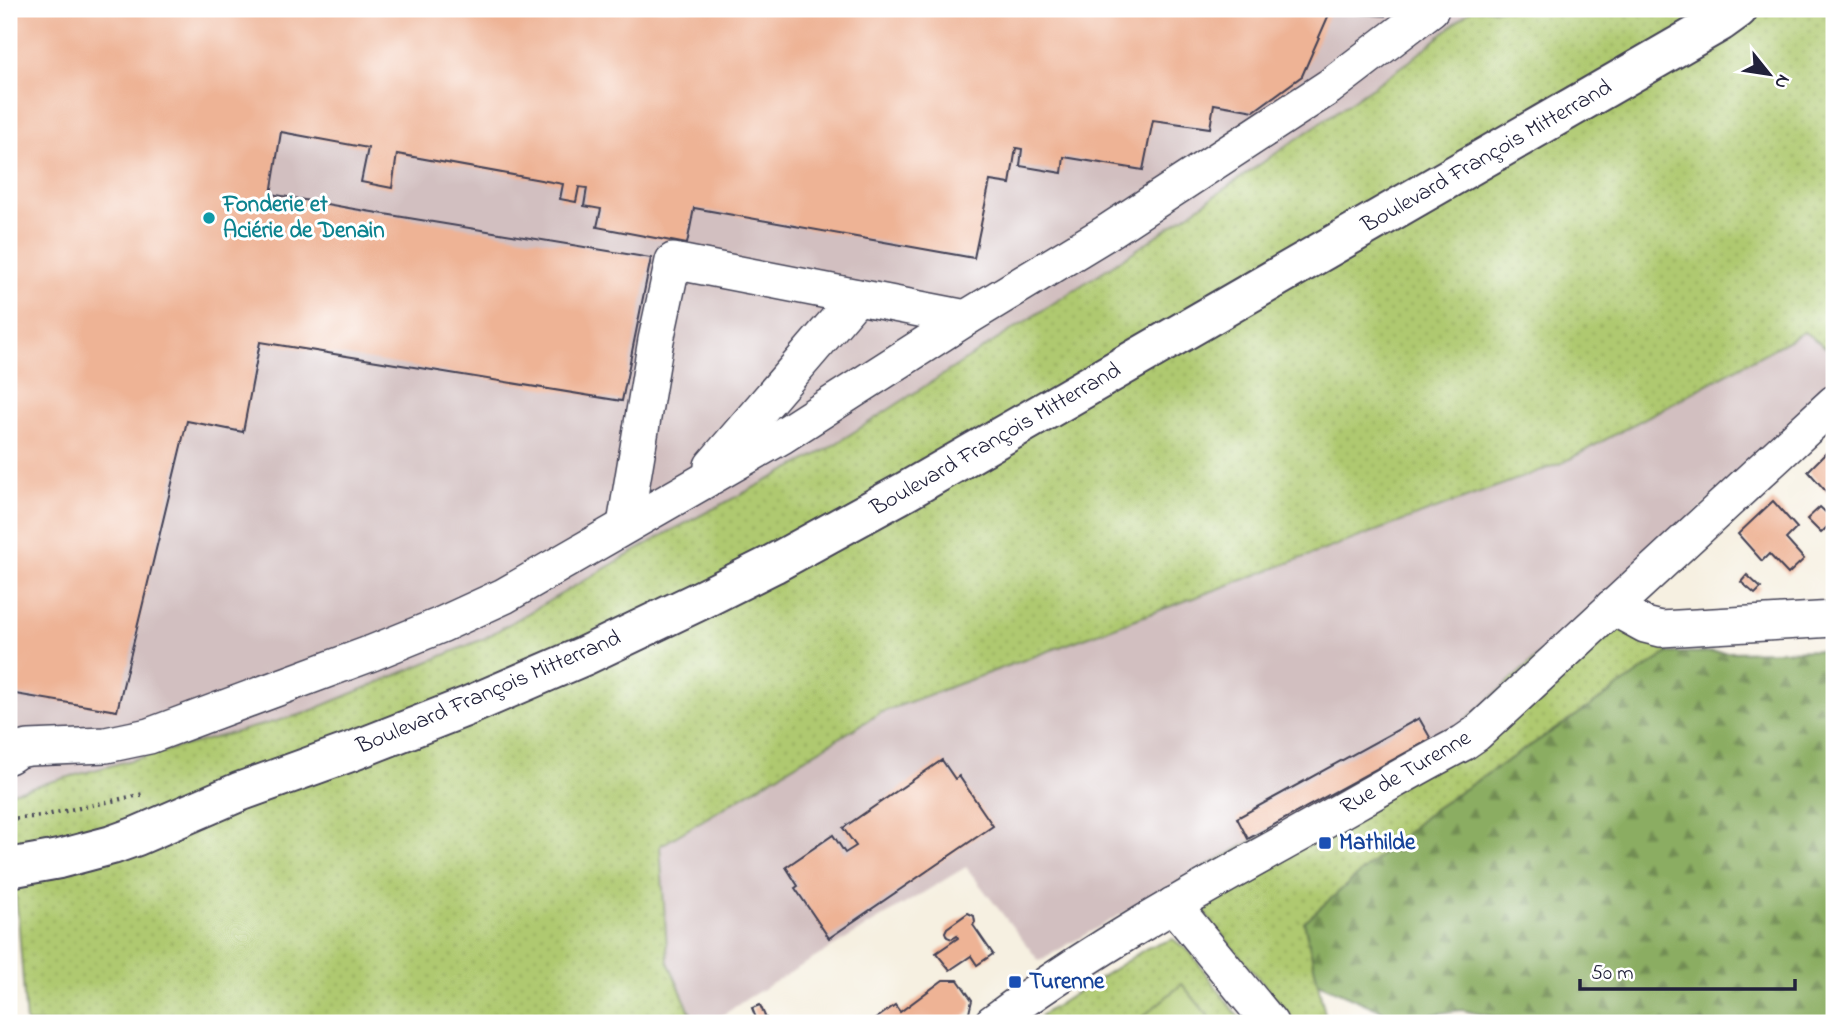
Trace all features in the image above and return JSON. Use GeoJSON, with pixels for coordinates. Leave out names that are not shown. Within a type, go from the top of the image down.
{"type":"FeatureCollection","features":[{"type":"Feature","properties":{"kind":"main road","name":"Boulevard François Mitterrand"},"geometry":{"type":"LineString","coordinates":[[9,867],[59,859],[111,845],[239,792],[468,706],[584,656],[773,564],[920,484],[1737,13]]}},
{"type":"Feature","properties":{"kind":"main road","name":"Boulevard François Mitterrand"},"geometry":{"type":"LineString","coordinates":[[9,841],[52,834],[239,792]]}},
{"type":"Feature","properties":{"kind":"street"},"geometry":{"type":"LineString","coordinates":[[9,756],[18,750],[29,748],[106,745],[149,736],[420,634],[504,596],[804,422],[966,318],[1106,233],[1329,87],[1431,9]]}},
{"type":"Feature","properties":{"kind":"street"},"geometry":{"type":"LineString","coordinates":[[625,525],[656,340],[673,261],[966,318]]}},
{"type":"Feature","properties":{"kind":"street"},"geometry":{"type":"LineString","coordinates":[[696,485],[857,297]]}},
{"type":"Feature","properties":{"kind":"street","name":"Rue de Turenne"},"geometry":{"type":"LineString","coordinates":[[992,1023],[1063,972],[1173,905],[1463,743],[1834,403]]}},
{"type":"Feature","properties":{"kind":"street"},"geometry":{"type":"LineString","coordinates":[[1612,607],[1645,625],[1661,629],[1834,619]]}},
{"type":"Feature","properties":{"kind":"street"},"geometry":{"type":"LineString","coordinates":[[1173,905],[1270,1023]]}},
{"type":"Feature","properties":{"kind":"path"},"geometry":{"type":"LineString","coordinates":[[9,819],[42,816],[148,793]]}},
{"type":"Feature","properties":{"kind":"shaded area"},"geometry":{"type":"Polygon","coordinates":[[[9,9],[1472,9],[1410,61],[1133,252],[826,450],[665,534],[483,639],[303,714],[9,793],[9,9]]]}},
{"type":"Feature","properties":{"kind":"shaded area"},"geometry":{"type":"Polygon","coordinates":[[[1804,332],[1834,353],[1834,385],[1631,573],[1455,730],[1039,961],[966,867],[711,1023],[695,1023],[668,962],[660,846],[882,712],[1564,462],[1804,332]]]}},
{"type":"Feature","properties":{"kind":"green space"},"geometry":{"type":"Polygon","coordinates":[[[1472,9],[1834,9],[1834,353],[1804,332],[1564,462],[882,712],[660,846],[668,962],[695,1023],[26,1023],[18,915],[9,851],[9,793],[303,714],[483,639],[665,534],[826,450],[1133,252],[1410,61],[1472,9]]]}},
{"type":"Feature","properties":{"kind":"green space"},"geometry":{"type":"Polygon","coordinates":[[[1631,573],[1668,653],[1434,809],[1304,922],[1327,1023],[1296,1023],[1178,882],[1455,730],[1631,573]]]}},
{"type":"Feature","properties":{"kind":"green space"},"geometry":{"type":"Polygon","coordinates":[[[1834,650],[1834,1023],[1524,1023],[1462,1010],[1400,1019],[1318,983],[1304,922],[1434,809],[1668,653],[1834,650]]]}},
{"type":"Feature","properties":{"kind":"green space"},"geometry":{"type":"Polygon","coordinates":[[[1173,939],[1190,952],[1243,1023],[1045,1023],[1040,1016],[1147,948],[1173,939]]]}},
{"type":"Feature","properties":{"kind":"green space"},"geometry":{"type":"Polygon","coordinates":[[[1182,984],[1214,1023],[1135,1023],[1182,984]]]}},
{"type":"Feature","properties":{"kind":"building","name":"Fonderie et Aciérie de Denain"},"geometry":{"type":"Polygon","coordinates":[[[9,9],[1386,9],[1385,16],[1330,12],[1302,76],[1254,111],[1214,104],[1210,128],[1153,120],[1143,170],[1064,157],[1062,173],[1020,166],[1022,149],[1016,148],[1010,184],[990,181],[974,258],[694,208],[687,244],[597,227],[601,209],[584,206],[587,188],[579,187],[576,202],[560,199],[563,184],[397,154],[392,188],[361,182],[368,148],[281,132],[271,194],[651,258],[622,401],[260,342],[243,432],[187,421],[117,711],[9,693],[9,9]]]}},
{"type":"Feature","properties":{"kind":"building"},"geometry":{"type":"Polygon","coordinates":[[[1834,445],[1834,494],[1831,497],[1808,471],[1834,445]]]}},
{"type":"Feature","properties":{"kind":"building"},"geometry":{"type":"Polygon","coordinates":[[[1773,501],[1797,528],[1786,539],[1804,559],[1788,574],[1769,554],[1762,561],[1738,534],[1773,501]]]}},
{"type":"Feature","properties":{"kind":"building"},"geometry":{"type":"Polygon","coordinates":[[[1820,507],[1834,520],[1821,533],[1807,519],[1820,507]]]}},
{"type":"Feature","properties":{"kind":"building"},"geometry":{"type":"Polygon","coordinates":[[[1747,575],[1761,588],[1755,594],[1741,582],[1747,575]]]}},
{"type":"Feature","properties":{"kind":"building"},"geometry":{"type":"Polygon","coordinates":[[[1419,718],[1431,739],[1248,839],[1237,818],[1419,718]]]}},
{"type":"Feature","properties":{"kind":"building"},"geometry":{"type":"Polygon","coordinates":[[[942,760],[955,779],[959,776],[993,826],[829,938],[795,888],[798,886],[786,867],[833,835],[845,853],[856,846],[843,828],[942,760]]]}},
{"type":"Feature","properties":{"kind":"building"},"geometry":{"type":"Polygon","coordinates":[[[968,913],[974,916],[973,925],[993,954],[977,965],[971,956],[950,970],[936,953],[958,938],[947,937],[945,932],[968,913]]]}},
{"type":"Feature","properties":{"kind":"building"},"geometry":{"type":"Polygon","coordinates":[[[943,980],[958,980],[972,1000],[969,1013],[956,1023],[870,1023],[895,1005],[900,1012],[943,980]]]}},
{"type":"Feature","properties":{"kind":"building"},"geometry":{"type":"Polygon","coordinates":[[[760,1005],[768,1023],[758,1023],[752,1008],[760,1005]]]}},
{"type":"Feature","properties":{"kind":"place","name":"Fonderie et Aciérie de Denain"},"geometry":{"type":"Point","coordinates":[209,218]}},
{"type":"Feature","properties":{"kind":"place","name":"Mathilde"},"geometry":{"type":"Point","coordinates":[1325,843]}},
{"type":"Feature","properties":{"kind":"place","name":"Turenne"},"geometry":{"type":"Point","coordinates":[1015,982]}}]}
